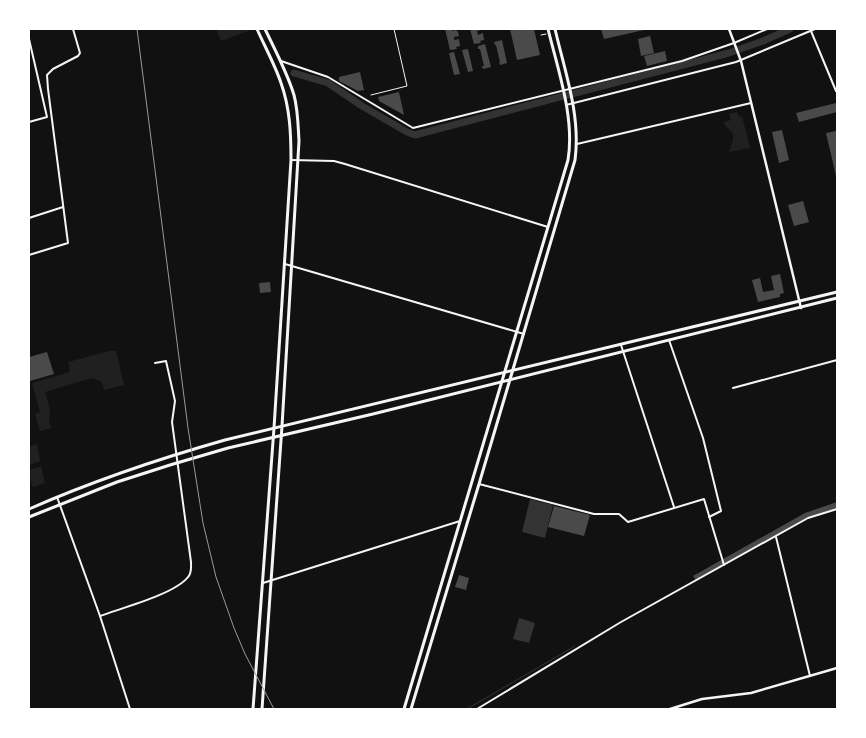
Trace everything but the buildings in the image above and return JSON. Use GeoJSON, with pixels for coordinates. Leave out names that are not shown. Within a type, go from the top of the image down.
{"type":"FeatureCollection","features":[{"type":"Feature","properties":{"kind":"main road"},"geometry":{"type":"LineString","coordinates":[[253,709],[274,428],[291,160],[290,128],[285,94],[257,29]]}},
{"type":"Feature","properties":{"kind":"main road"},"geometry":{"type":"LineString","coordinates":[[262,709],[270,580],[282,436],[298,160],[298,126],[296,105],[291,86],[281,61],[265,29]]}},
{"type":"Feature","properties":{"kind":"main road"},"geometry":{"type":"LineString","coordinates":[[404,709],[548,228],[569,152],[569,119],[548,29]]}},
{"type":"Feature","properties":{"kind":"main road"},"geometry":{"type":"LineString","coordinates":[[411,709],[572,173],[577,144],[576,118],[555,29]]}},
{"type":"Feature","properties":{"kind":"main road"},"geometry":{"type":"LineString","coordinates":[[29,509],[114,474],[168,456],[225,440],[837,292]]}},
{"type":"Feature","properties":{"kind":"main road"},"geometry":{"type":"LineString","coordinates":[[29,517],[117,482],[228,448],[510,380],[837,298]]}},
{"type":"Feature","properties":{"kind":"street"},"geometry":{"type":"LineString","coordinates":[[29,256],[68,243],[47,75],[54,69],[78,56],[80,53],[73,29]]}},
{"type":"Feature","properties":{"kind":"street"},"geometry":{"type":"LineString","coordinates":[[729,29],[740,57],[801,308]]}},
{"type":"Feature","properties":{"kind":"street"},"geometry":{"type":"LineString","coordinates":[[281,61],[328,77],[413,128],[682,61],[735,44],[766,29]]}},
{"type":"Feature","properties":{"kind":"street"},"geometry":{"type":"LineString","coordinates":[[566,106],[741,61],[814,29]]}},
{"type":"Feature","properties":{"kind":"street"},"geometry":{"type":"LineString","coordinates":[[811,31],[836,92],[837,91]]}},
{"type":"Feature","properties":{"kind":"street"},"geometry":{"type":"LineString","coordinates":[[29,39],[47,117],[29,122]]}},
{"type":"Feature","properties":{"kind":"street"},"geometry":{"type":"LineString","coordinates":[[577,144],[751,103]]}},
{"type":"Feature","properties":{"kind":"street"},"geometry":{"type":"LineString","coordinates":[[291,160],[334,161],[548,228]]}},
{"type":"Feature","properties":{"kind":"street"},"geometry":{"type":"LineString","coordinates":[[29,218],[63,207]]}},
{"type":"Feature","properties":{"kind":"street"},"geometry":{"type":"LineString","coordinates":[[284,264],[524,334]]}},
{"type":"Feature","properties":{"kind":"street"},"geometry":{"type":"LineString","coordinates":[[669,340],[703,438],[721,511],[709,517]]}},
{"type":"Feature","properties":{"kind":"street"},"geometry":{"type":"LineString","coordinates":[[621,345],[674,507]]}},
{"type":"Feature","properties":{"kind":"street"},"geometry":{"type":"LineString","coordinates":[[733,388],[837,360]]}},
{"type":"Feature","properties":{"kind":"street"},"geometry":{"type":"LineString","coordinates":[[100,616],[173,589],[188,577],[191,571],[172,422],[175,401],[166,361],[155,363]]}},
{"type":"Feature","properties":{"kind":"street"},"geometry":{"type":"LineString","coordinates":[[479,484],[594,514],[620,514],[628,522],[704,498],[724,566]]}},
{"type":"Feature","properties":{"kind":"street"},"geometry":{"type":"LineString","coordinates":[[57,497],[100,616],[130,709]]}},
{"type":"Feature","properties":{"kind":"street"},"geometry":{"type":"LineString","coordinates":[[477,709],[621,622],[808,518],[837,509]]}},
{"type":"Feature","properties":{"kind":"street"},"geometry":{"type":"LineString","coordinates":[[262,583],[460,521]]}},
{"type":"Feature","properties":{"kind":"street"},"geometry":{"type":"LineString","coordinates":[[776,536],[810,676]]}},
{"type":"Feature","properties":{"kind":"street"},"geometry":{"type":"LineString","coordinates":[[672,709],[702,699],[751,693],[837,668]]}},
{"type":"Feature","properties":{"kind":"lane"},"geometry":{"type":"LineString","coordinates":[[371,95],[407,86],[394,29]]}},
{"type":"Feature","properties":{"kind":"shaded area"},"geometry":{"type":"Polygon","coordinates":[[[216,29],[250,29],[251,30],[221,41],[216,29]]]}},
{"type":"Feature","properties":{"kind":"shaded area"},"geometry":{"type":"Polygon","coordinates":[[[737,112],[739,117],[742,116],[750,148],[729,152],[733,141],[733,135],[724,122],[731,120],[729,114],[737,112]]]}},
{"type":"Feature","properties":{"kind":"shaded area"},"geometry":{"type":"Polygon","coordinates":[[[109,351],[116,351],[124,385],[104,390],[102,382],[92,378],[45,392],[50,410],[49,421],[51,428],[40,431],[35,414],[40,412],[32,383],[70,372],[68,362],[109,351]]]}},
{"type":"Feature","properties":{"kind":"shaded area"},"geometry":{"type":"Polygon","coordinates":[[[37,444],[40,461],[29,465],[29,447],[37,444]]]}},
{"type":"Feature","properties":{"kind":"shaded area"},"geometry":{"type":"Polygon","coordinates":[[[41,466],[45,483],[33,487],[29,476],[29,470],[41,466]]]}},
{"type":"Feature","properties":{"kind":"shaded area"},"geometry":{"type":"Polygon","coordinates":[[[530,499],[553,505],[545,538],[522,532],[530,499]]]}},
{"type":"Feature","properties":{"kind":"shaded area"},"geometry":{"type":"Polygon","coordinates":[[[519,618],[535,623],[529,643],[513,639],[519,618]]]}},
{"type":"Feature","properties":{"kind":"waterway"},"geometry":{"type":"LineString","coordinates":[[294,73],[328,83],[362,106],[407,132],[415,135],[729,53],[763,41],[790,29]]}},
{"type":"Feature","properties":{"kind":"waterway"},"geometry":{"type":"LineString","coordinates":[[467,709],[575,646]]}},
{"type":"Feature","properties":{"kind":"railway"},"geometry":{"type":"LineString","coordinates":[[137,29],[188,428],[203,523],[216,577],[234,628],[245,654],[274,709]]}}]}
